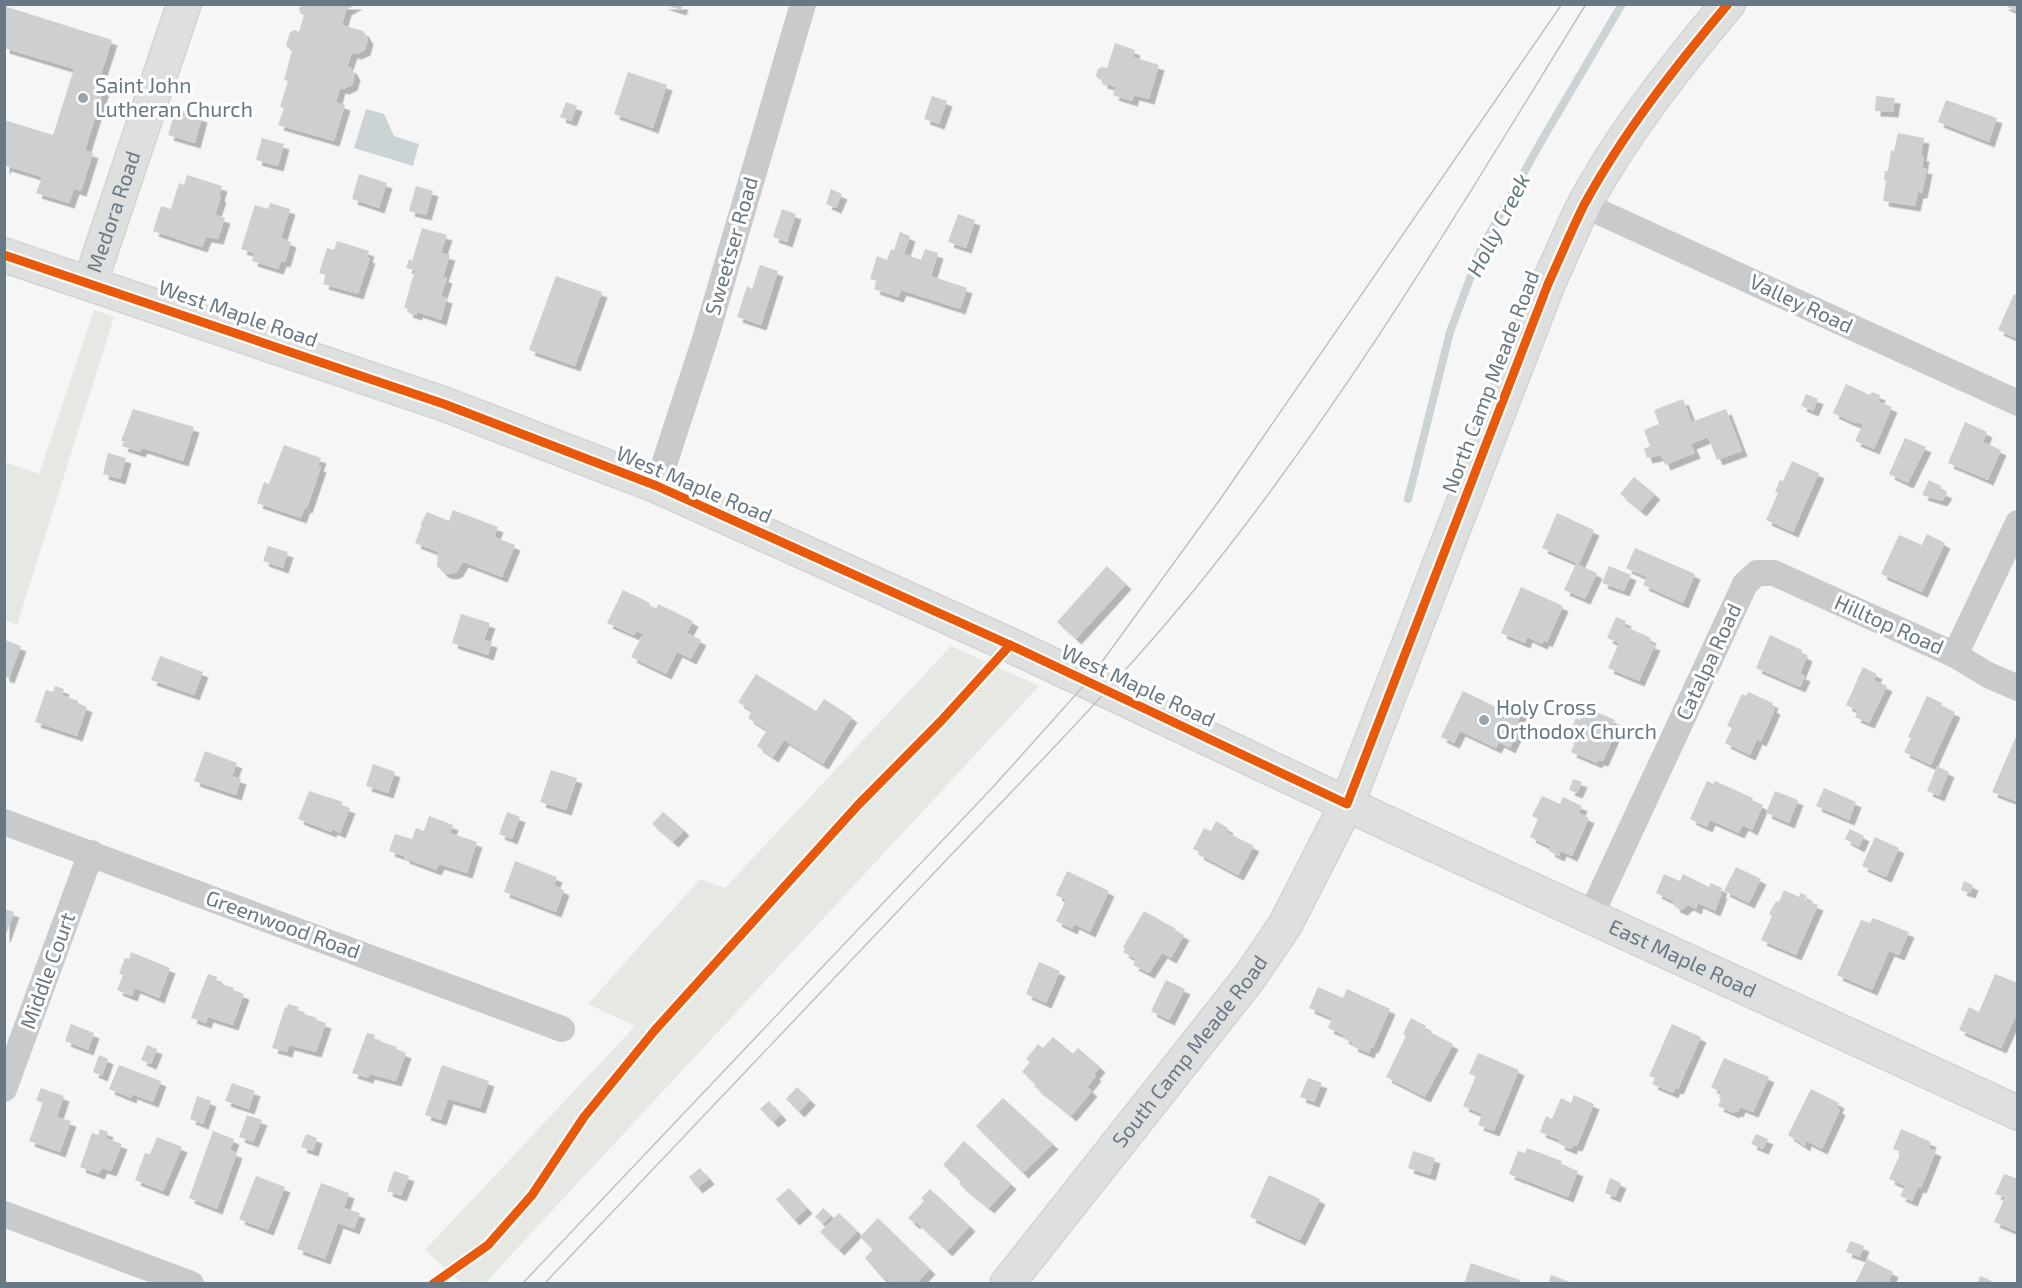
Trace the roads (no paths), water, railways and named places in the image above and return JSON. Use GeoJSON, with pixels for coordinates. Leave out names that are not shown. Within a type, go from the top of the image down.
{"type":"FeatureCollection","features":[{"type":"Feature","properties":{"kind":"main road","name":"Medora Road"},"geometry":{"type":"LineString","coordinates":[[90,283],[184,4]]}},
{"type":"Feature","properties":{"kind":"main road","name":"North Camp Meade Road"},"geometry":{"type":"LineString","coordinates":[[1347,804],[1548,284],[1584,205],[1628,133],[1696,42],[1728,4]]}},
{"type":"Feature","properties":{"kind":"main road","name":"West Maple Road"},"geometry":{"type":"LineString","coordinates":[[4,255],[444,404],[657,486],[1088,681],[1106,692],[1347,804]]}},
{"type":"Feature","properties":{"kind":"main road","name":"East Maple Road"},"geometry":{"type":"LineString","coordinates":[[1347,804],[2018,1113]]}},
{"type":"Feature","properties":{"kind":"main road","name":"South Camp Meade Road"},"geometry":{"type":"LineString","coordinates":[[1007,1284],[1249,978],[1285,926],[1347,804]]}},
{"type":"Feature","properties":{"kind":"street","name":"Sweetser Road"},"geometry":{"type":"LineString","coordinates":[[657,486],[706,336],[803,4]]}},
{"type":"Feature","properties":{"kind":"street","name":"Valley Road"},"geometry":{"type":"LineString","coordinates":[[1584,205],[2018,403]]}},
{"type":"Feature","properties":{"kind":"street"},"geometry":{"type":"LineString","coordinates":[[1955,655],[2018,523]]}},
{"type":"Feature","properties":{"kind":"street","name":"Hilltop Road"},"geometry":{"type":"LineString","coordinates":[[1757,573],[1774,573],[1955,655],[1988,675],[2018,688]]}},
{"type":"Feature","properties":{"kind":"street","name":"Catalpa Road"},"geometry":{"type":"LineString","coordinates":[[1590,917],[1744,584],[1757,573]]}},
{"type":"Feature","properties":{"kind":"street","name":"Greenwood Road"},"geometry":{"type":"LineString","coordinates":[[4,822],[561,1029]]}},
{"type":"Feature","properties":{"kind":"street","name":"Middle Court"},"geometry":{"type":"LineString","coordinates":[[4,1089],[91,853]]}},
{"type":"Feature","properties":{"kind":"street"},"geometry":{"type":"LineString","coordinates":[[4,1214],[191,1284]]}},
{"type":"Feature","properties":{"kind":"waterway","name":"Holly Creek"},"geometry":{"type":"LineString","coordinates":[[1408,499],[1450,332],[1481,249],[1622,4]]}},
{"type":"Feature","properties":{"kind":"tram line"},"geometry":{"type":"LineString","coordinates":[[522,1284],[993,787],[1088,681],[1221,498],[1562,4]]}},
{"type":"Feature","properties":{"kind":"tram line"},"geometry":{"type":"LineString","coordinates":[[544,1284],[1072,729],[1203,579],[1307,441],[1404,298],[1586,4]]}},
{"type":"Feature","properties":{"kind":"place","name":"Saint John Lutheran Church"},"geometry":{"type":"Point","coordinates":[83,98]}},
{"type":"Feature","properties":{"kind":"place","name":"Holy Cross Orthodox Church"},"geometry":{"type":"Point","coordinates":[1484,720]}}]}
